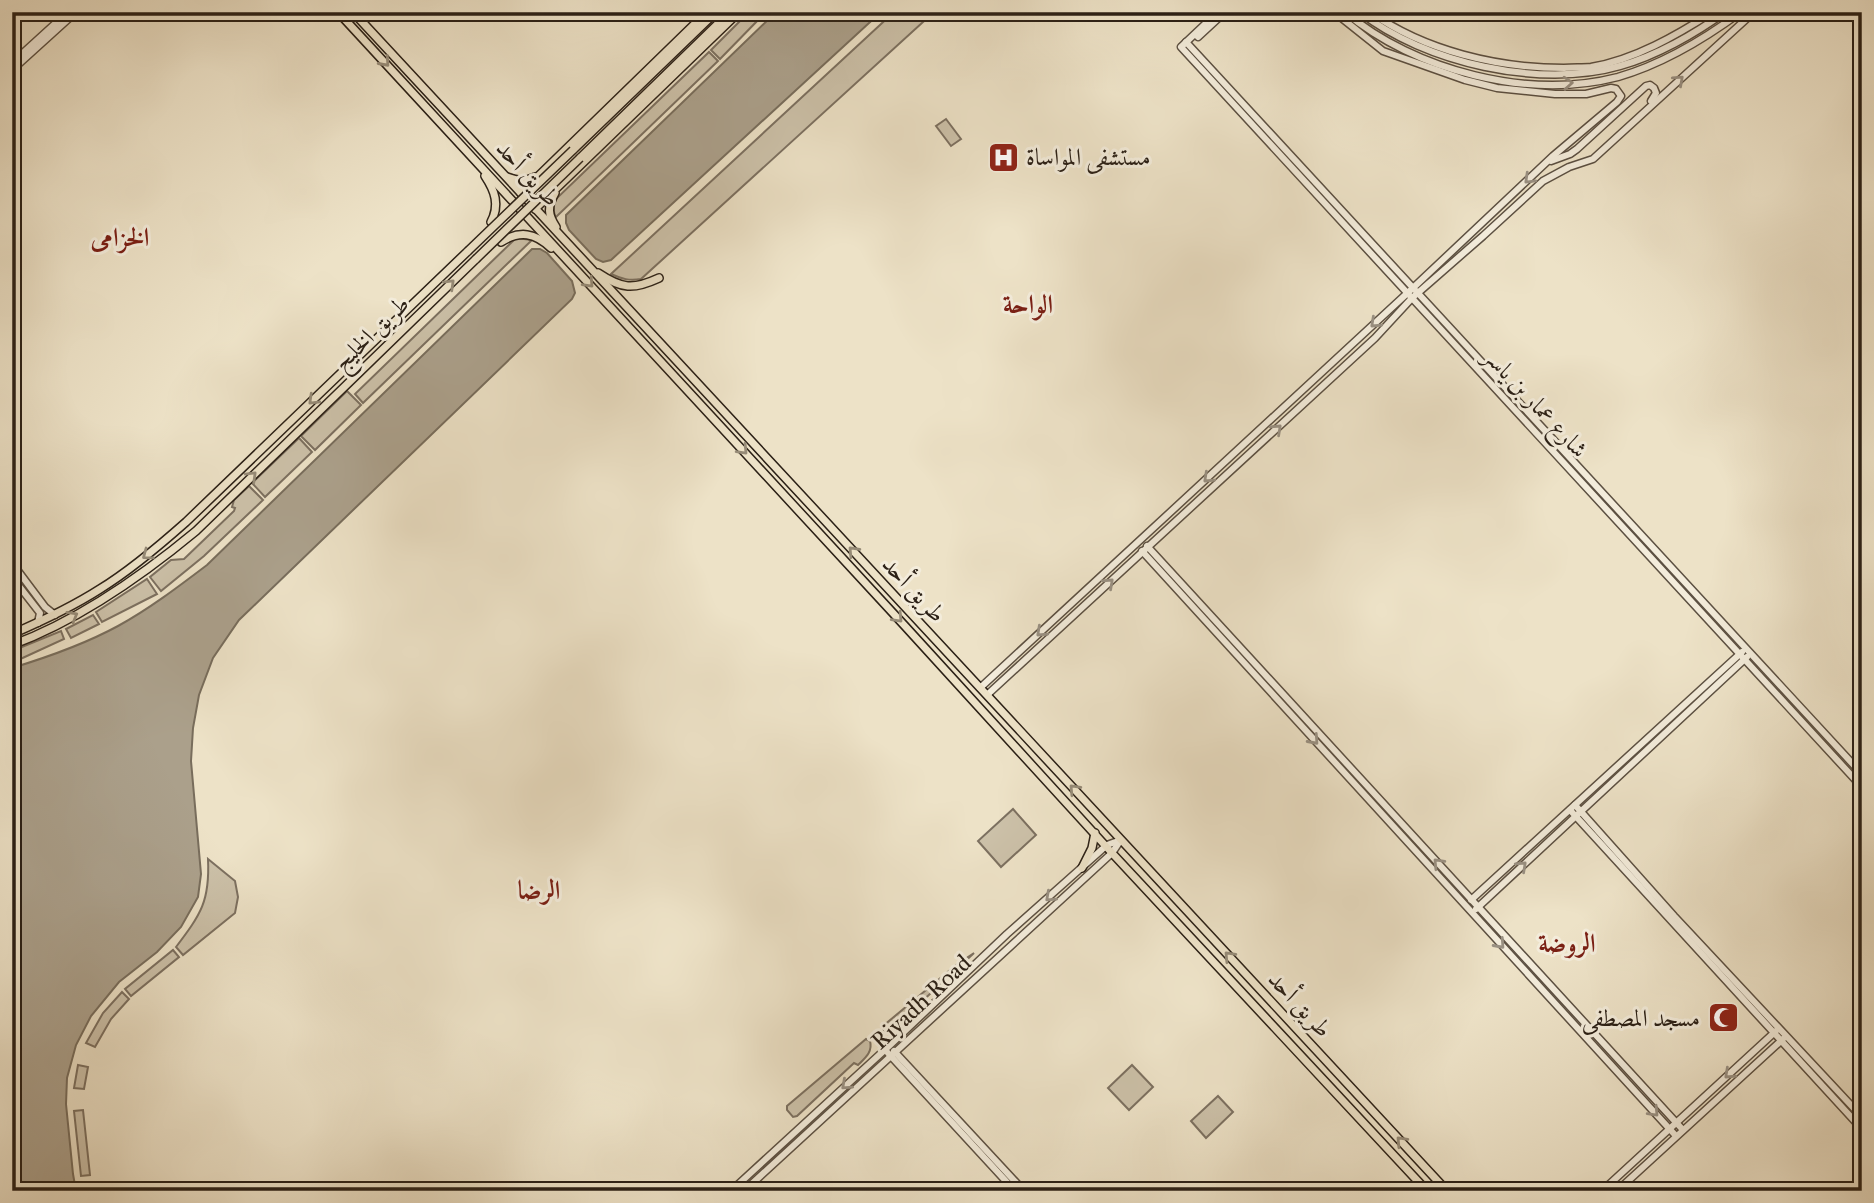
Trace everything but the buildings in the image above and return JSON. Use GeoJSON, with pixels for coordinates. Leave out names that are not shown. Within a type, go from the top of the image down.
{"type":"FeatureCollection","features":[{"type":"Feature","properties":{"kind":"main road","name":"طريق أحد"},"geometry":{"type":"LineString","coordinates":[[338,12],[1427,1191]]}},
{"type":"Feature","properties":{"kind":"main road","name":"طريق أحد"},"geometry":{"type":"LineString","coordinates":[[353,12],[1447,1191]]}},
{"type":"Feature","properties":{"kind":"main road"},"geometry":{"type":"LineString","coordinates":[[521,193],[707,12]]}},
{"type":"Feature","properties":{"kind":"main road","name":"طريق الخليج"},"geometry":{"type":"LineString","coordinates":[[12,634],[55,615],[102,588],[186,522],[716,12]]}},
{"type":"Feature","properties":{"kind":"main road","name":"طريق الخليج"},"geometry":{"type":"LineString","coordinates":[[12,646],[36,637],[103,598],[159,562],[196,531],[730,12]]}},
{"type":"Feature","properties":{"kind":"main road"},"geometry":{"type":"LineString","coordinates":[[535,209],[739,12]]}},
{"type":"Feature","properties":{"kind":"main road"},"geometry":{"type":"LineString","coordinates":[[712,38],[718,23]]}},
{"type":"Feature","properties":{"kind":"main road"},"geometry":{"type":"LineString","coordinates":[[652,74],[657,62],[677,50]]}},
{"type":"Feature","properties":{"kind":"main road"},"geometry":{"type":"LineString","coordinates":[[480,166],[495,195],[496,205],[491,222]]}},
{"type":"Feature","properties":{"kind":"main road"},"geometry":{"type":"LineString","coordinates":[[504,176],[517,181],[527,181],[544,171]]}},
{"type":"Feature","properties":{"kind":"main road"},"geometry":{"type":"LineString","coordinates":[[544,171],[534,185],[536,194],[544,197],[556,189]]}},
{"type":"Feature","properties":{"kind":"main road"},"geometry":{"type":"LineString","coordinates":[[556,189],[549,204],[549,211],[564,240]]}},
{"type":"Feature","properties":{"kind":"main road"},"geometry":{"type":"LineString","coordinates":[[501,242],[510,236],[525,234],[563,255]]}},
{"type":"Feature","properties":{"kind":"main road"},"geometry":{"type":"LineString","coordinates":[[590,268],[624,286],[639,286],[659,278]]}},
{"type":"Feature","properties":{"kind":"main road"},"geometry":{"type":"LineString","coordinates":[[1082,868],[1092,848],[1095,833]]}},
{"type":"Feature","properties":{"kind":"street"},"geometry":{"type":"LineString","coordinates":[[12,63],[68,12]]}},
{"type":"Feature","properties":{"kind":"street"},"geometry":{"type":"LineString","coordinates":[[12,70],[76,12]]}},
{"type":"Feature","properties":{"kind":"street"},"geometry":{"type":"LineString","coordinates":[[1185,46],[1218,12]]}},
{"type":"Feature","properties":{"kind":"street"},"geometry":{"type":"LineString","coordinates":[[1185,46],[1225,12]]}},
{"type":"Feature","properties":{"kind":"street"},"geometry":{"type":"LineString","coordinates":[[987,695],[1375,338],[1413,293],[1544,164],[1621,96],[1616,89],[1611,88],[1586,94],[1556,93],[1497,88],[1465,80],[1383,51],[1334,12]]}},
{"type":"Feature","properties":{"kind":"street"},"geometry":{"type":"LineString","coordinates":[[1345,12],[1373,33],[1406,52],[1440,65],[1497,80],[1542,84],[1615,77],[1645,68],[1680,53],[1741,12]]}},
{"type":"Feature","properties":{"kind":"street"},"geometry":{"type":"LineString","coordinates":[[1360,12],[1420,47],[1458,60],[1496,69],[1553,75],[1619,66],[1654,54],[1725,12]]}},
{"type":"Feature","properties":{"kind":"street"},"geometry":{"type":"LineString","coordinates":[[1370,12],[1391,29],[1468,56],[1514,65],[1550,68],[1590,67],[1619,60],[1670,37],[1713,12]]}},
{"type":"Feature","properties":{"kind":"street"},"geometry":{"type":"LineString","coordinates":[[980,688],[1413,293],[1543,181],[1569,167],[1592,159],[1754,12]]}},
{"type":"Feature","properties":{"kind":"street","name":"شارع عمار بن ياسر"},"geometry":{"type":"LineString","coordinates":[[1185,46],[1745,653],[1862,774]]}},
{"type":"Feature","properties":{"kind":"street"},"geometry":{"type":"LineString","coordinates":[[1544,164],[1577,149],[1650,85],[1656,93],[1647,109]]}},
{"type":"Feature","properties":{"kind":"street"},"geometry":{"type":"LineString","coordinates":[[1138,542],[1676,1136]]}},
{"type":"Feature","properties":{"kind":"street"},"geometry":{"type":"LineString","coordinates":[[1145,550],[1479,906],[1683,1130]]}},
{"type":"Feature","properties":{"kind":"street"},"geometry":{"type":"LineString","coordinates":[[12,563],[55,615]]}},
{"type":"Feature","properties":{"kind":"street"},"geometry":{"type":"LineString","coordinates":[[12,577],[40,613],[38,623]]}},
{"type":"Feature","properties":{"kind":"street"},"geometry":{"type":"LineString","coordinates":[[1465,905],[1745,653]]}},
{"type":"Feature","properties":{"kind":"street"},"geometry":{"type":"LineString","coordinates":[[1471,912],[1579,813],[1745,653]]}},
{"type":"Feature","properties":{"kind":"street","name":"شارع عمار بن ياسر"},"geometry":{"type":"LineString","coordinates":[[1745,653],[1862,787]]}},
{"type":"Feature","properties":{"kind":"street"},"geometry":{"type":"LineString","coordinates":[[1573,807],[1777,1030],[1862,1129]]}},
{"type":"Feature","properties":{"kind":"street"},"geometry":{"type":"LineString","coordinates":[[731,1191],[1007,934],[1082,868],[1121,840]]}},
{"type":"Feature","properties":{"kind":"street","name":"Riyadh Road"},"geometry":{"type":"LineString","coordinates":[[744,1191],[893,1055],[1109,849]]}},
{"type":"Feature","properties":{"kind":"street"},"geometry":{"type":"LineString","coordinates":[[1602,1191],[1777,1030]]}},
{"type":"Feature","properties":{"kind":"street"},"geometry":{"type":"LineString","coordinates":[[1784,1038],[1862,1117]]}},
{"type":"Feature","properties":{"kind":"street"},"geometry":{"type":"LineString","coordinates":[[1617,1191],[1784,1038]]}},
{"type":"Feature","properties":{"kind":"street"},"geometry":{"type":"LineString","coordinates":[[887,1048],[1016,1191]]}},
{"type":"Feature","properties":{"kind":"street"},"geometry":{"type":"LineString","coordinates":[[893,1055],[1024,1191]]}},
{"type":"Feature","properties":{"kind":"shaded area"},"geometry":{"type":"Polygon","coordinates":[[[749,12],[766,12],[720,59],[711,50],[749,12]]]}},
{"type":"Feature","properties":{"kind":"shaded area"},"geometry":{"type":"Polygon","coordinates":[[[776,12],[881,12],[611,260],[603,262],[596,259],[569,230],[566,215],[776,12]]]}},
{"type":"Feature","properties":{"kind":"shaded area"},"geometry":{"type":"Polygon","coordinates":[[[894,12],[934,12],[641,279],[626,279],[611,274],[894,12]]]}},
{"type":"Feature","properties":{"kind":"shaded area"},"geometry":{"type":"Polygon","coordinates":[[[709,52],[718,61],[555,218],[553,205],[557,198],[709,52]]]}},
{"type":"Feature","properties":{"kind":"shaded area"},"geometry":{"type":"Polygon","coordinates":[[[946,119],[961,139],[951,146],[936,126],[946,119]]]}},
{"type":"Feature","properties":{"kind":"shaded area"},"geometry":{"type":"Polygon","coordinates":[[[516,238],[532,240],[363,403],[355,394],[516,238]]]}},
{"type":"Feature","properties":{"kind":"shaded area"},"geometry":{"type":"Polygon","coordinates":[[[532,249],[547,253],[572,281],[575,293],[572,299],[239,620],[213,658],[199,695],[193,728],[191,761],[201,874],[198,897],[181,927],[157,952],[119,982],[91,1016],[76,1045],[67,1078],[66,1104],[76,1191],[12,1191],[12,668],[66,650],[118,626],[207,565],[532,249]]]}},
{"type":"Feature","properties":{"kind":"shaded area"},"geometry":{"type":"Polygon","coordinates":[[[347,391],[361,405],[315,450],[301,436],[347,391]]]}},
{"type":"Feature","properties":{"kind":"shaded area"},"geometry":{"type":"Polygon","coordinates":[[[299,438],[312,452],[265,497],[252,483],[299,438]]]}},
{"type":"Feature","properties":{"kind":"shaded area"},"geometry":{"type":"Polygon","coordinates":[[[249,486],[263,500],[204,556],[161,591],[150,577],[171,560],[184,559],[234,511],[234,500],[249,486]]]}},
{"type":"Feature","properties":{"kind":"shaded area"},"geometry":{"type":"Polygon","coordinates":[[[147,579],[157,594],[102,622],[96,612],[147,579]]]}},
{"type":"Feature","properties":{"kind":"shaded area"},"geometry":{"type":"Polygon","coordinates":[[[93,615],[99,624],[71,638],[66,629],[93,615]]]}},
{"type":"Feature","properties":{"kind":"shaded area"},"geometry":{"type":"Polygon","coordinates":[[[61,631],[64,639],[16,661],[12,658],[12,651],[61,631]]]}},
{"type":"Feature","properties":{"kind":"shaded area"},"geometry":{"type":"Polygon","coordinates":[[[1013,809],[1036,835],[1001,867],[978,841],[1013,809]]]}},
{"type":"Feature","properties":{"kind":"shaded area"},"geometry":{"type":"Polygon","coordinates":[[[208,859],[235,881],[238,897],[235,913],[183,955],[176,947],[202,906],[207,886],[208,859]]]}},
{"type":"Feature","properties":{"kind":"shaded area"},"geometry":{"type":"Polygon","coordinates":[[[173,950],[179,957],[131,996],[125,989],[173,950]]]}},
{"type":"Feature","properties":{"kind":"shaded area"},"geometry":{"type":"Polygon","coordinates":[[[974,953],[889,1032],[883,1031],[883,1026],[974,953]]]}},
{"type":"Feature","properties":{"kind":"shaded area"},"geometry":{"type":"Polygon","coordinates":[[[122,992],[129,999],[111,1019],[95,1047],[86,1043],[103,1013],[122,992]]]}},
{"type":"Feature","properties":{"kind":"shaded area"},"geometry":{"type":"Polygon","coordinates":[[[866,1039],[870,1041],[870,1048],[863,1060],[858,1065],[854,1063],[793,1117],[787,1106],[866,1039]]]}},
{"type":"Feature","properties":{"kind":"shaded area"},"geometry":{"type":"Polygon","coordinates":[[[78,1065],[88,1067],[84,1089],[74,1088],[78,1065]]]}},
{"type":"Feature","properties":{"kind":"shaded area"},"geometry":{"type":"Polygon","coordinates":[[[1132,1065],[1153,1087],[1129,1110],[1108,1088],[1132,1065]]]}},
{"type":"Feature","properties":{"kind":"shaded area"},"geometry":{"type":"Polygon","coordinates":[[[1218,1096],[1233,1112],[1206,1138],[1191,1121],[1218,1096]]]}},
{"type":"Feature","properties":{"kind":"shaded area"},"geometry":{"type":"Polygon","coordinates":[[[83,1110],[90,1175],[81,1176],[74,1111],[83,1110]]]}},
{"type":"Feature","properties":{"kind":"place","name":"مستشفى المواساة"},"geometry":{"type":"Point","coordinates":[1003,157]}},
{"type":"Feature","properties":{"kind":"place","name":"مسجد المصطفى"},"geometry":{"type":"Point","coordinates":[1723,1018]}},
{"type":"Feature","properties":{"kind":"district","name":"الخزامى"},"geometry":{"type":"Point","coordinates":[120,237]}},
{"type":"Feature","properties":{"kind":"district","name":"الواحة"},"geometry":{"type":"Point","coordinates":[1028,304]}},
{"type":"Feature","properties":{"kind":"district","name":"الرضا"},"geometry":{"type":"Point","coordinates":[539,890]}},
{"type":"Feature","properties":{"kind":"district","name":"الروضة"},"geometry":{"type":"Point","coordinates":[1567,943]}}]}
